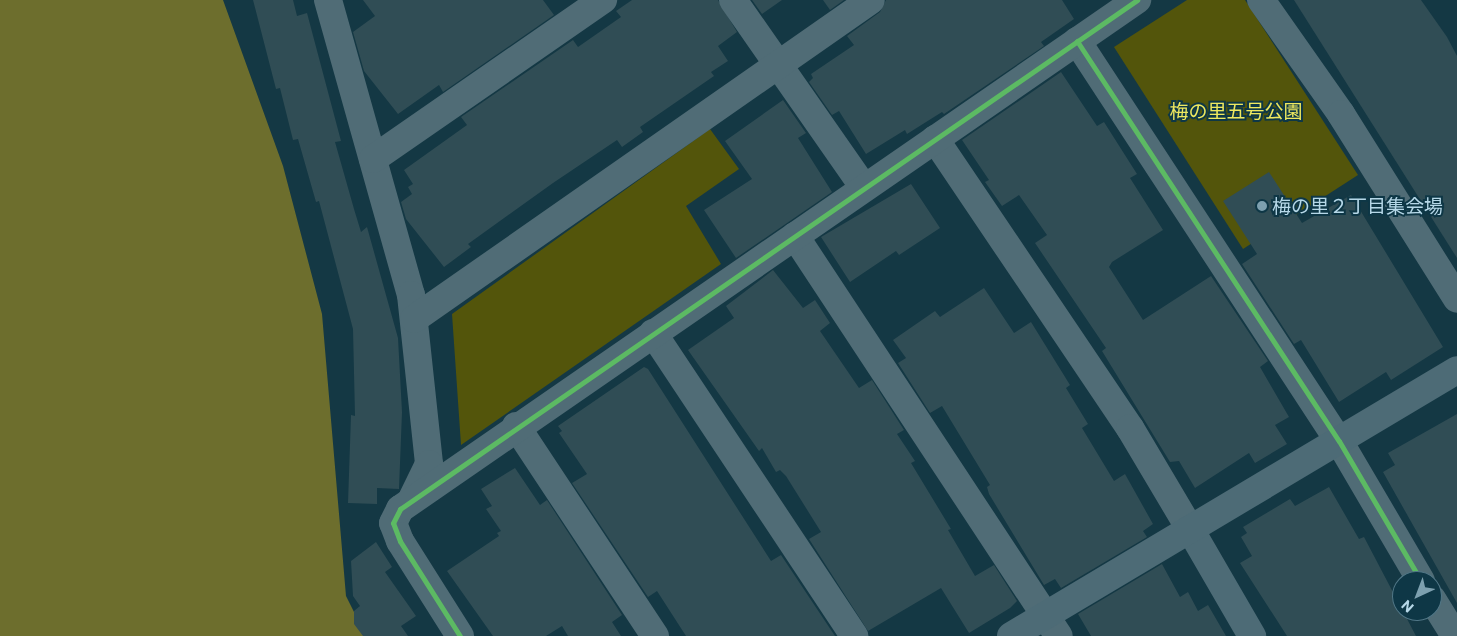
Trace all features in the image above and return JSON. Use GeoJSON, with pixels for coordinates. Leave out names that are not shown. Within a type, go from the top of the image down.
{"type":"FeatureCollection","features":[{"type":"Feature","properties":{"kind":"street"},"geometry":{"type":"LineString","coordinates":[[373,159],[603,0]]}},
{"type":"Feature","properties":{"kind":"street"},"geometry":{"type":"LineString","coordinates":[[733,0],[864,188]]}},
{"type":"Feature","properties":{"kind":"street"},"geometry":{"type":"LineString","coordinates":[[414,319],[870,0]]}},
{"type":"Feature","properties":{"kind":"street"},"geometry":{"type":"LineString","coordinates":[[460,636],[400,541],[393,523],[400,509],[414,497],[516,426],[1137,0]]}},
{"type":"Feature","properties":{"kind":"street"},"geometry":{"type":"LineString","coordinates":[[1261,0],[1341,114],[1457,299]]}},
{"type":"Feature","properties":{"kind":"street"},"geometry":{"type":"LineString","coordinates":[[331,1],[411,295],[429,464],[414,497]]}},
{"type":"Feature","properties":{"kind":"street"},"geometry":{"type":"LineString","coordinates":[[1077,41],[1339,440],[1415,571]]}},
{"type":"Feature","properties":{"kind":"street"},"geometry":{"type":"LineString","coordinates":[[935,139],[1130,428],[1252,636]]}},
{"type":"Feature","properties":{"kind":"street"},"geometry":{"type":"LineString","coordinates":[[794,236],[1053,625]]}},
{"type":"Feature","properties":{"kind":"street"},"geometry":{"type":"LineString","coordinates":[[653,333],[854,636]]}},
{"type":"Feature","properties":{"kind":"street"},"geometry":{"type":"LineString","coordinates":[[1011,636],[1053,625],[1190,529],[1457,370]]}},
{"type":"Feature","properties":{"kind":"street"},"geometry":{"type":"LineString","coordinates":[[516,426],[655,636]]}},
{"type":"Feature","properties":{"kind":"street"},"geometry":{"type":"LineString","coordinates":[[1442,615],[1455,636]]}},
{"type":"Feature","properties":{"kind":"green space","name":"梅の里五号公園"},"geometry":{"type":"Polygon","coordinates":[[[1187,0],[1245,0],[1358,175],[1243,249],[1114,47],[1187,0]]]}},
{"type":"Feature","properties":{"kind":"green space"},"geometry":{"type":"Polygon","coordinates":[[[710,129],[739,169],[686,206],[721,264],[461,445],[452,314],[710,129]]]}},
{"type":"Feature","properties":{"kind":"shaded area"},"geometry":{"type":"Polygon","coordinates":[[[0,0],[223,0],[283,166],[322,314],[346,596],[366,636],[0,636],[0,0]]]}},
{"type":"Feature","properties":{"kind":"building"},"geometry":{"type":"Polygon","coordinates":[[[253,0],[293,0],[297,16],[307,13],[341,141],[335,142],[361,232],[367,227],[398,338],[402,412],[399,489],[377,488],[377,504],[348,503],[351,415],[355,416],[353,329],[319,201],[316,202],[298,139],[293,140],[280,88],[276,89],[253,0]]]}},
{"type":"Feature","properties":{"kind":"building"},"geometry":{"type":"Polygon","coordinates":[[[363,0],[543,0],[554,15],[443,92],[439,85],[398,114],[364,71],[353,32],[375,16],[363,0]]]}},
{"type":"Feature","properties":{"kind":"building"},"geometry":{"type":"Polygon","coordinates":[[[632,0],[718,0],[737,32],[718,46],[728,61],[711,72],[714,76],[640,127],[643,132],[622,147],[617,140],[553,183],[468,244],[471,247],[444,267],[406,219],[401,202],[412,194],[408,187],[413,184],[404,170],[467,125],[461,117],[573,40],[578,47],[621,17],[616,11],[632,0]]]}},
{"type":"Feature","properties":{"kind":"building"},"geometry":{"type":"Polygon","coordinates":[[[752,0],[782,0],[762,14],[752,0]]]}},
{"type":"Feature","properties":{"kind":"building"},"geometry":{"type":"Polygon","coordinates":[[[823,0],[844,0],[830,10],[823,0]]]}},
{"type":"Feature","properties":{"kind":"building"},"geometry":{"type":"Polygon","coordinates":[[[886,0],[1062,0],[1074,19],[1041,42],[1044,46],[944,114],[942,112],[907,134],[905,130],[866,154],[839,111],[832,115],[809,82],[813,78],[811,74],[854,45],[847,36],[880,12],[886,0]]]}},
{"type":"Feature","properties":{"kind":"building"},"geometry":{"type":"Polygon","coordinates":[[[1294,0],[1421,0],[1447,37],[1457,56],[1457,258],[1294,0]]]}},
{"type":"Feature","properties":{"kind":"building"},"geometry":{"type":"Polygon","coordinates":[[[1061,72],[1097,126],[1104,122],[1137,174],[1130,178],[1163,230],[1112,262],[1109,267],[1143,320],[1211,276],[1268,361],[1260,367],[1289,417],[1275,425],[1287,444],[1255,463],[1249,453],[1195,488],[1179,461],[1170,462],[1102,351],[1106,348],[1035,243],[1047,235],[1019,195],[1002,206],[985,182],[989,180],[962,140],[1061,72]]]}},
{"type":"Feature","properties":{"kind":"building"},"geometry":{"type":"Polygon","coordinates":[[[783,100],[806,133],[798,138],[832,192],[736,258],[704,210],[752,179],[725,141],[783,100]]]}},
{"type":"Feature","properties":{"kind":"building"},"geometry":{"type":"Polygon","coordinates":[[[1269,172],[1302,223],[1351,195],[1443,347],[1391,380],[1386,372],[1339,402],[1301,340],[1294,344],[1242,264],[1257,254],[1223,201],[1269,172]]]}},
{"type":"Feature","properties":{"kind":"building"},"geometry":{"type":"Polygon","coordinates":[[[911,184],[940,228],[899,255],[896,251],[850,282],[821,237],[911,184]]]}},
{"type":"Feature","properties":{"kind":"building"},"geometry":{"type":"Polygon","coordinates":[[[773,270],[803,308],[815,300],[830,323],[820,331],[859,388],[872,380],[904,430],[897,434],[915,461],[911,463],[951,529],[948,530],[975,576],[994,565],[1017,601],[1010,608],[969,633],[941,588],[868,631],[809,539],[821,532],[786,476],[780,470],[776,472],[762,448],[759,451],[688,350],[734,318],[726,306],[773,270]]]}},
{"type":"Feature","properties":{"kind":"building"},"geometry":{"type":"Polygon","coordinates":[[[984,288],[1014,333],[1031,322],[1070,385],[1066,388],[1088,424],[1082,428],[1114,481],[1125,474],[1153,524],[1143,531],[1147,537],[1061,588],[1055,579],[1044,585],[989,494],[987,487],[990,485],[942,406],[930,413],[898,363],[906,358],[893,340],[935,311],[940,317],[984,288]]]}},
{"type":"Feature","properties":{"kind":"building"},"geometry":{"type":"Polygon","coordinates":[[[644,367],[648,369],[771,561],[781,555],[835,636],[686,636],[657,591],[648,597],[572,483],[587,474],[559,433],[562,431],[558,426],[644,367]]]}},
{"type":"Feature","properties":{"kind":"building"},"geometry":{"type":"Polygon","coordinates":[[[1457,414],[1457,603],[1442,576],[1442,571],[1439,571],[1383,472],[1395,465],[1388,453],[1457,414]]]}},
{"type":"Feature","properties":{"kind":"building"},"geometry":{"type":"Polygon","coordinates":[[[515,468],[540,505],[547,500],[622,615],[612,622],[621,636],[568,636],[562,626],[546,636],[493,636],[447,571],[499,536],[497,533],[501,531],[486,509],[492,506],[481,489],[515,468]]]}},
{"type":"Feature","properties":{"kind":"building"},"geometry":{"type":"Polygon","coordinates":[[[1329,487],[1359,539],[1364,537],[1392,590],[1392,621],[1408,621],[1416,636],[1287,636],[1240,563],[1252,556],[1241,537],[1247,533],[1243,527],[1290,499],[1295,506],[1329,487]]]}},
{"type":"Feature","properties":{"kind":"building"},"geometry":{"type":"Polygon","coordinates":[[[376,542],[392,567],[385,572],[416,616],[401,626],[408,636],[363,636],[354,624],[354,611],[360,606],[353,596],[351,561],[376,542]]]}},
{"type":"Feature","properties":{"kind":"building"},"geometry":{"type":"Polygon","coordinates":[[[1162,564],[1180,597],[1188,592],[1198,611],[1208,605],[1226,636],[1091,636],[1078,614],[1162,564]]]}},
{"type":"Feature","properties":{"kind":"cycle path"},"geometry":{"type":"LineString","coordinates":[[460,636],[400,541],[393,523],[400,509],[1137,0]]}},
{"type":"Feature","properties":{"kind":"cycle path"},"geometry":{"type":"LineString","coordinates":[[1077,41],[1339,441],[1415,571]]}},
{"type":"Feature","properties":{"kind":"place","name":"梅の里２丁目集会場"},"geometry":{"type":"Point","coordinates":[1262,206]}}]}
